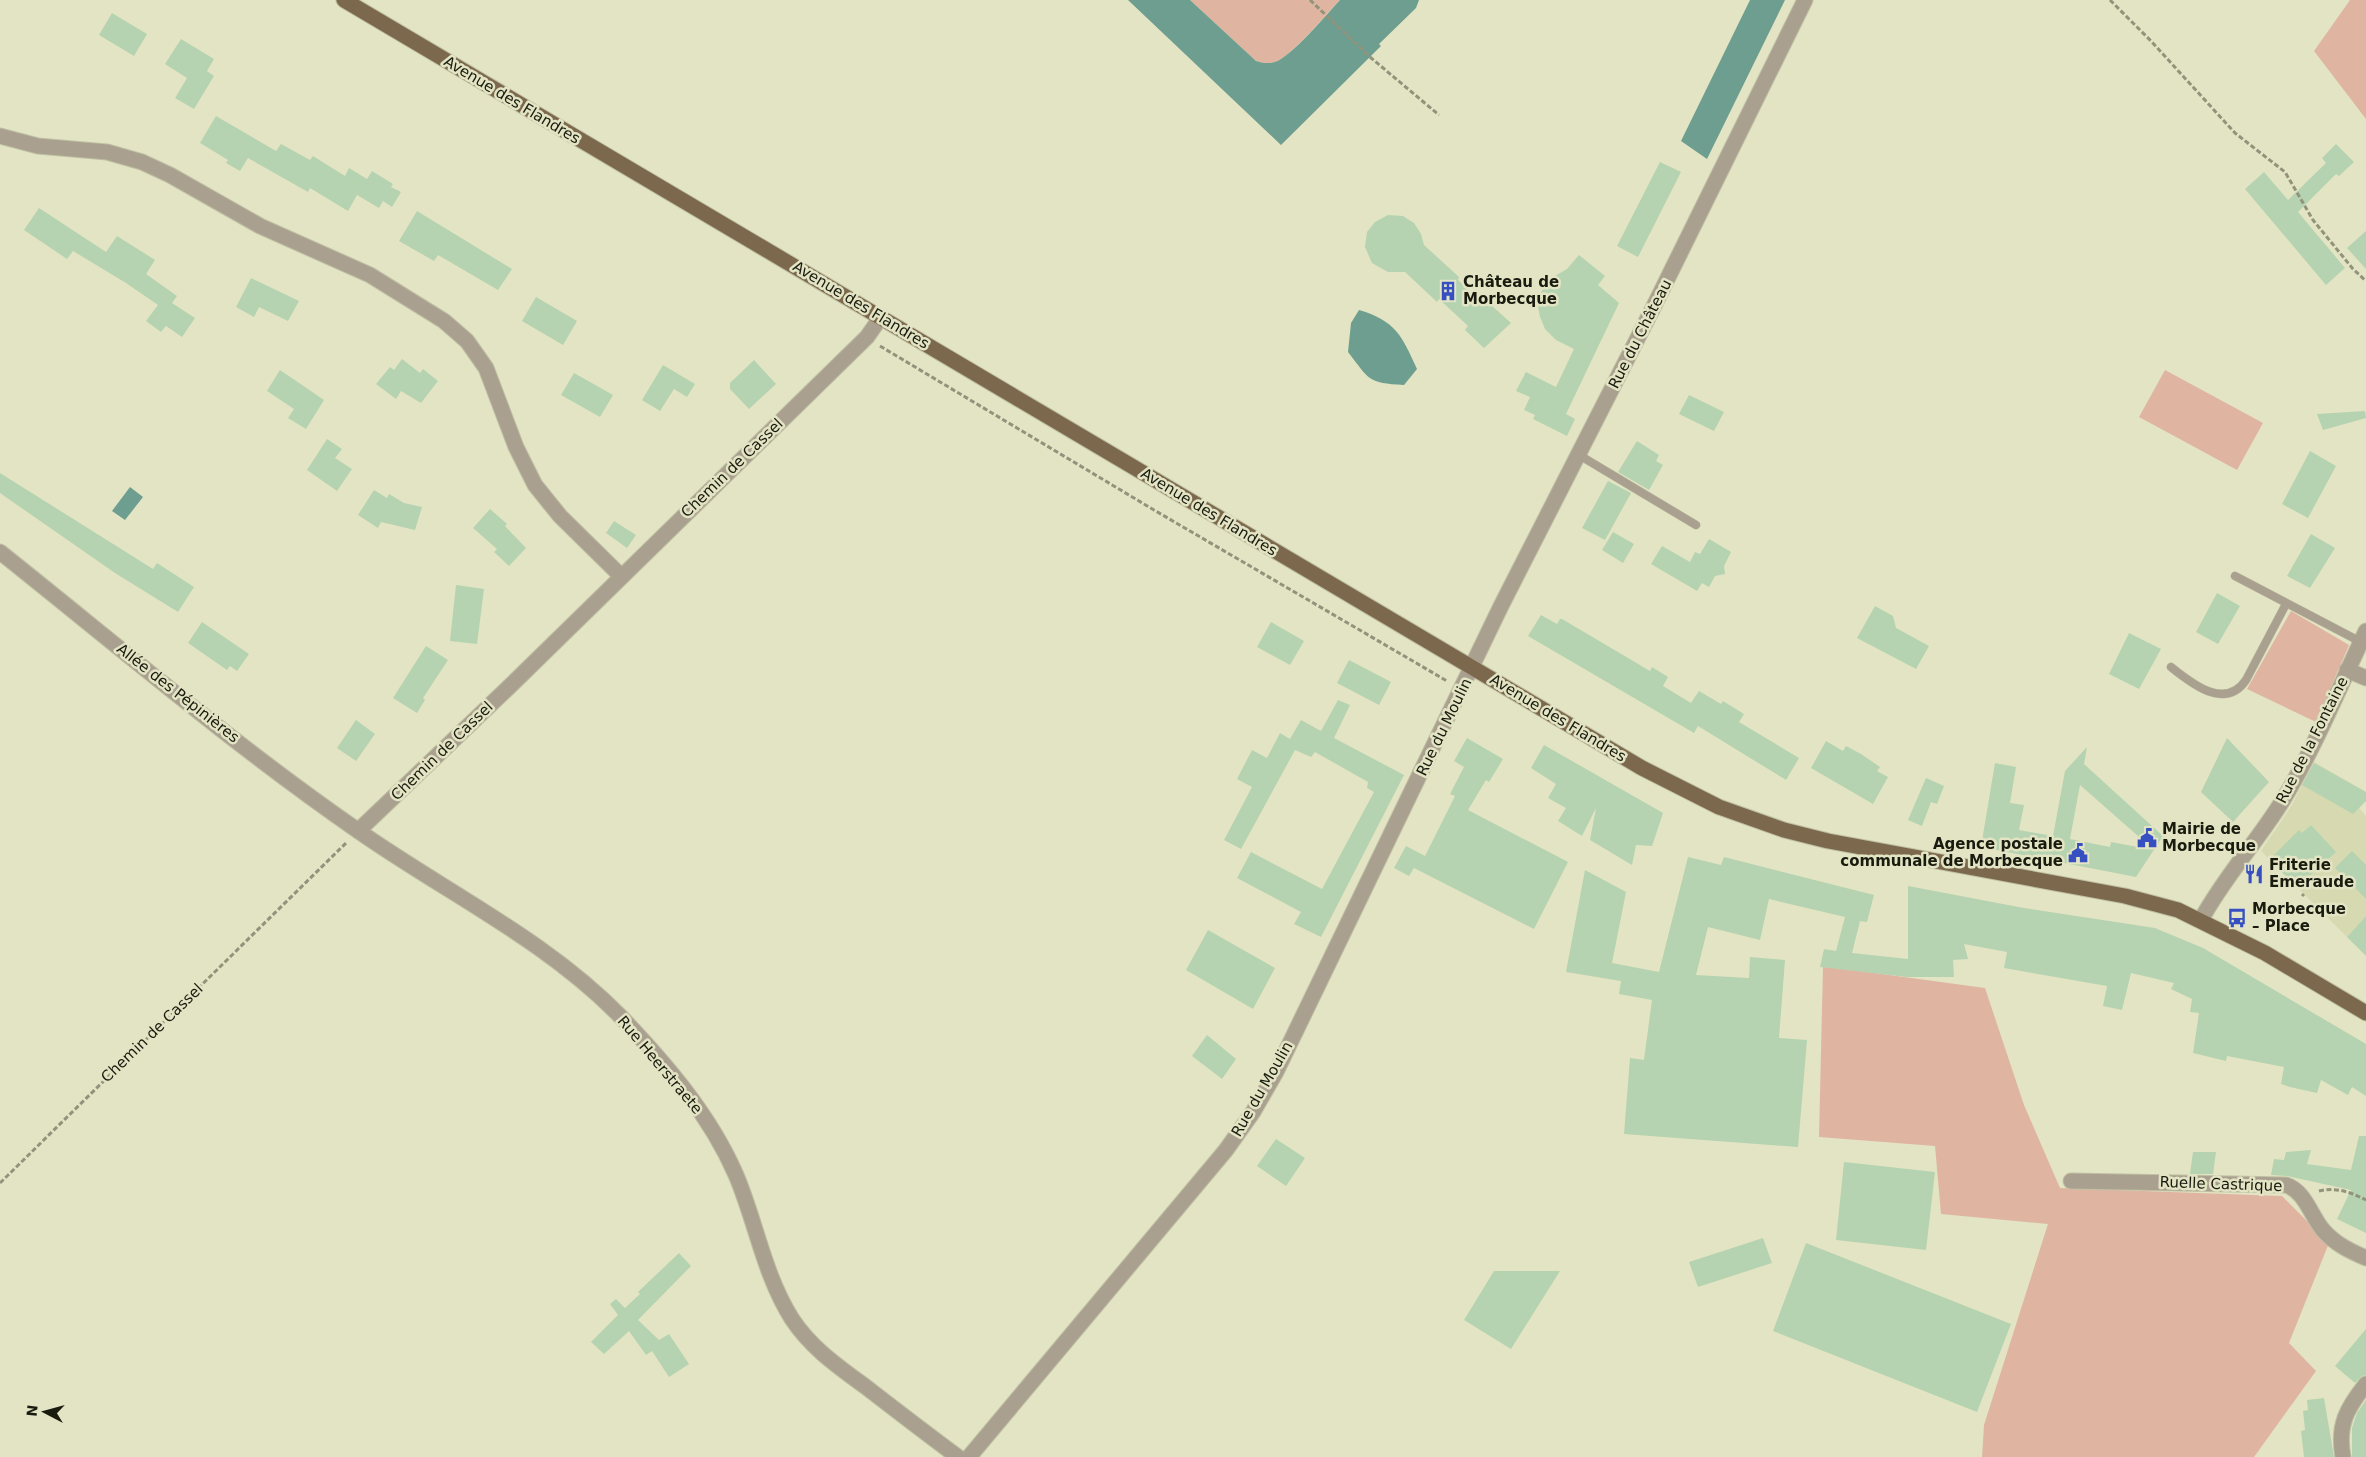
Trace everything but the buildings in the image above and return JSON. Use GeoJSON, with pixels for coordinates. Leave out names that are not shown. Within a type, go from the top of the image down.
{"type":"FeatureCollection","features":[{"type":"Feature","properties":{"kind":"main road","name":"Avenue des Flandres"},"geometry":{"type":"LineString","coordinates":[[344,0],[1663,780],[1699,798],[1754,821],[1828,841],[2125,896],[2172,908],[2201,920],[2272,957],[2366,1013]]}},
{"type":"Feature","properties":{"kind":"street","name":"Rue du Château"},"geometry":{"type":"LineString","coordinates":[[1473,667],[1501,606],[1579,455],[1805,0]]}},
{"type":"Feature","properties":{"kind":"street"},"geometry":{"type":"LineString","coordinates":[[0,136],[38,146],[107,152],[142,162],[186,184],[260,226],[370,275],[444,321],[467,341],[486,368],[516,447],[534,485],[560,516],[621,576]]}},
{"type":"Feature","properties":{"kind":"street","name":"Chemin de Cassel"},"geometry":{"type":"LineString","coordinates":[[358,831],[508,688],[867,337],[881,317]]}},
{"type":"Feature","properties":{"kind":"street","name":"Allée des Pépinières"},"geometry":{"type":"LineString","coordinates":[[0,552],[161,682],[358,831]]}},
{"type":"Feature","properties":{"kind":"street","name":"Rue de la Fontaine"},"geometry":{"type":"LineString","coordinates":[[2201,920],[2216,894],[2267,825],[2288,791],[2301,768],[2363,637]]}},
{"type":"Feature","properties":{"kind":"street","name":"Rue du Moulin"},"geometry":{"type":"LineString","coordinates":[[969,1457],[1202,1180],[1252,1112],[1276,1072],[1473,667]]}},
{"type":"Feature","properties":{"kind":"street"},"geometry":{"type":"LineString","coordinates":[[2347,670],[2366,678]]}},
{"type":"Feature","properties":{"kind":"street","name":"Rue Heerstraete"},"geometry":{"type":"LineString","coordinates":[[358,831],[544,952],[587,985],[619,1016],[677,1080],[720,1142],[741,1188],[771,1278],[785,1307],[800,1330],[832,1362],[958,1457]]}},
{"type":"Feature","properties":{"kind":"street","name":"Ruelle Castrique"},"geometry":{"type":"LineString","coordinates":[[2071,1181],[2280,1184],[2290,1186],[2300,1195]]}},
{"type":"Feature","properties":{"kind":"street"},"geometry":{"type":"LineString","coordinates":[[2300,1195],[2312,1216],[2329,1236],[2340,1245],[2366,1258]]}},
{"type":"Feature","properties":{"kind":"street"},"geometry":{"type":"LineString","coordinates":[[2343,1457],[2341,1436],[2344,1417],[2350,1404],[2366,1384]]}},
{"type":"Feature","properties":{"kind":"lane"},"geometry":{"type":"LineString","coordinates":[[1579,455],[1696,525]]}},
{"type":"Feature","properties":{"kind":"lane"},"geometry":{"type":"LineString","coordinates":[[2235,576],[2286,604],[2363,637]]}},
{"type":"Feature","properties":{"kind":"lane"},"geometry":{"type":"LineString","coordinates":[[2171,667],[2194,686],[2209,693],[2218,694],[2234,691],[2241,687],[2246,680],[2286,604]]}},
{"type":"Feature","properties":{"kind":"path"},"geometry":{"type":"LineString","coordinates":[[1310,0],[1370,57],[1440,115]]}},
{"type":"Feature","properties":{"kind":"path"},"geometry":{"type":"LineString","coordinates":[[2110,0],[2151,40],[2235,133],[2285,172],[2313,220],[2366,281]]}},
{"type":"Feature","properties":{"kind":"path"},"geometry":{"type":"LineString","coordinates":[[867,337],[1129,495],[1462,690]]}},
{"type":"Feature","properties":{"kind":"path","name":"Chemin de Cassel"},"geometry":{"type":"LineString","coordinates":[[0,1183],[358,831]]}},
{"type":"Feature","properties":{"kind":"path","name":"Ruelle Castrique"},"geometry":{"type":"LineString","coordinates":[[2300,1195],[2338,1189],[2366,1200]]}},
{"type":"Feature","properties":{"kind":"shaded area"},"geometry":{"type":"Polygon","coordinates":[[[1190,0],[1340,0],[1290,52],[1275,62],[1263,63],[1256,61],[1190,0]]]}},
{"type":"Feature","properties":{"kind":"shaded area"},"geometry":{"type":"Polygon","coordinates":[[[2350,0],[2366,0],[2366,119],[2314,51],[2350,0]]]}},
{"type":"Feature","properties":{"kind":"shaded area"},"geometry":{"type":"Polygon","coordinates":[[[2165,370],[2263,423],[2237,470],[2139,417],[2165,370]]]}},
{"type":"Feature","properties":{"kind":"shaded area"},"geometry":{"type":"Polygon","coordinates":[[[2291,611],[2349,645],[2316,722],[2247,689],[2291,611]]]}},
{"type":"Feature","properties":{"kind":"shaded area"},"geometry":{"type":"Polygon","coordinates":[[[2314,762],[2366,792],[2366,801],[2359,808],[2366,816],[2366,916],[2347,937],[2261,851],[2292,805],[2314,762]]]}},
{"type":"Feature","properties":{"kind":"shaded area"},"geometry":{"type":"Polygon","coordinates":[[[1823,966],[1985,988],[2024,1105],[2060,1188],[2282,1196],[2329,1243],[2289,1343],[2316,1371],[2254,1457],[1982,1457],[1984,1425],[2048,1224],[1941,1214],[1935,1146],[1819,1137],[1823,966]]]}},
{"type":"Feature","properties":{"kind":"water"},"geometry":{"type":"Polygon","coordinates":[[[1128,0],[1190,0],[1256,61],[1267,63],[1275,62],[1290,52],[1340,0],[1419,0],[1416,8],[1379,44],[1381,46],[1281,145],[1128,0]]]}},
{"type":"Feature","properties":{"kind":"water"},"geometry":{"type":"Polygon","coordinates":[[[1750,0],[1785,0],[1707,159],[1681,141],[1750,0]]]}},
{"type":"Feature","properties":{"kind":"water"},"geometry":{"type":"Polygon","coordinates":[[[1359,310],[1372,314],[1390,325],[1407,347],[1417,369],[1404,385],[1383,383],[1370,378],[1348,352],[1351,323],[1359,310]]]}},
{"type":"Feature","properties":{"kind":"water"},"geometry":{"type":"Polygon","coordinates":[[[130,487],[143,497],[125,520],[112,511],[130,487]]]}},
{"type":"Feature","properties":{"kind":"place","name":"Château de Morbecque"},"geometry":{"type":"Point","coordinates":[1448,291]}},
{"type":"Feature","properties":{"kind":"place","name":"Mairie de Morbecque"},"geometry":{"type":"Point","coordinates":[2147,838]}},
{"type":"Feature","properties":{"kind":"place","name":"Agence postale communale de Morbecque"},"geometry":{"type":"Point","coordinates":[2078,853]}},
{"type":"Feature","properties":{"kind":"place","name":"Friterie Emeraude"},"geometry":{"type":"Point","coordinates":[2254,874]}},
{"type":"Feature","properties":{"kind":"place","name":"Morbecque – Place"},"geometry":{"type":"Point","coordinates":[2237,918]}}]}
